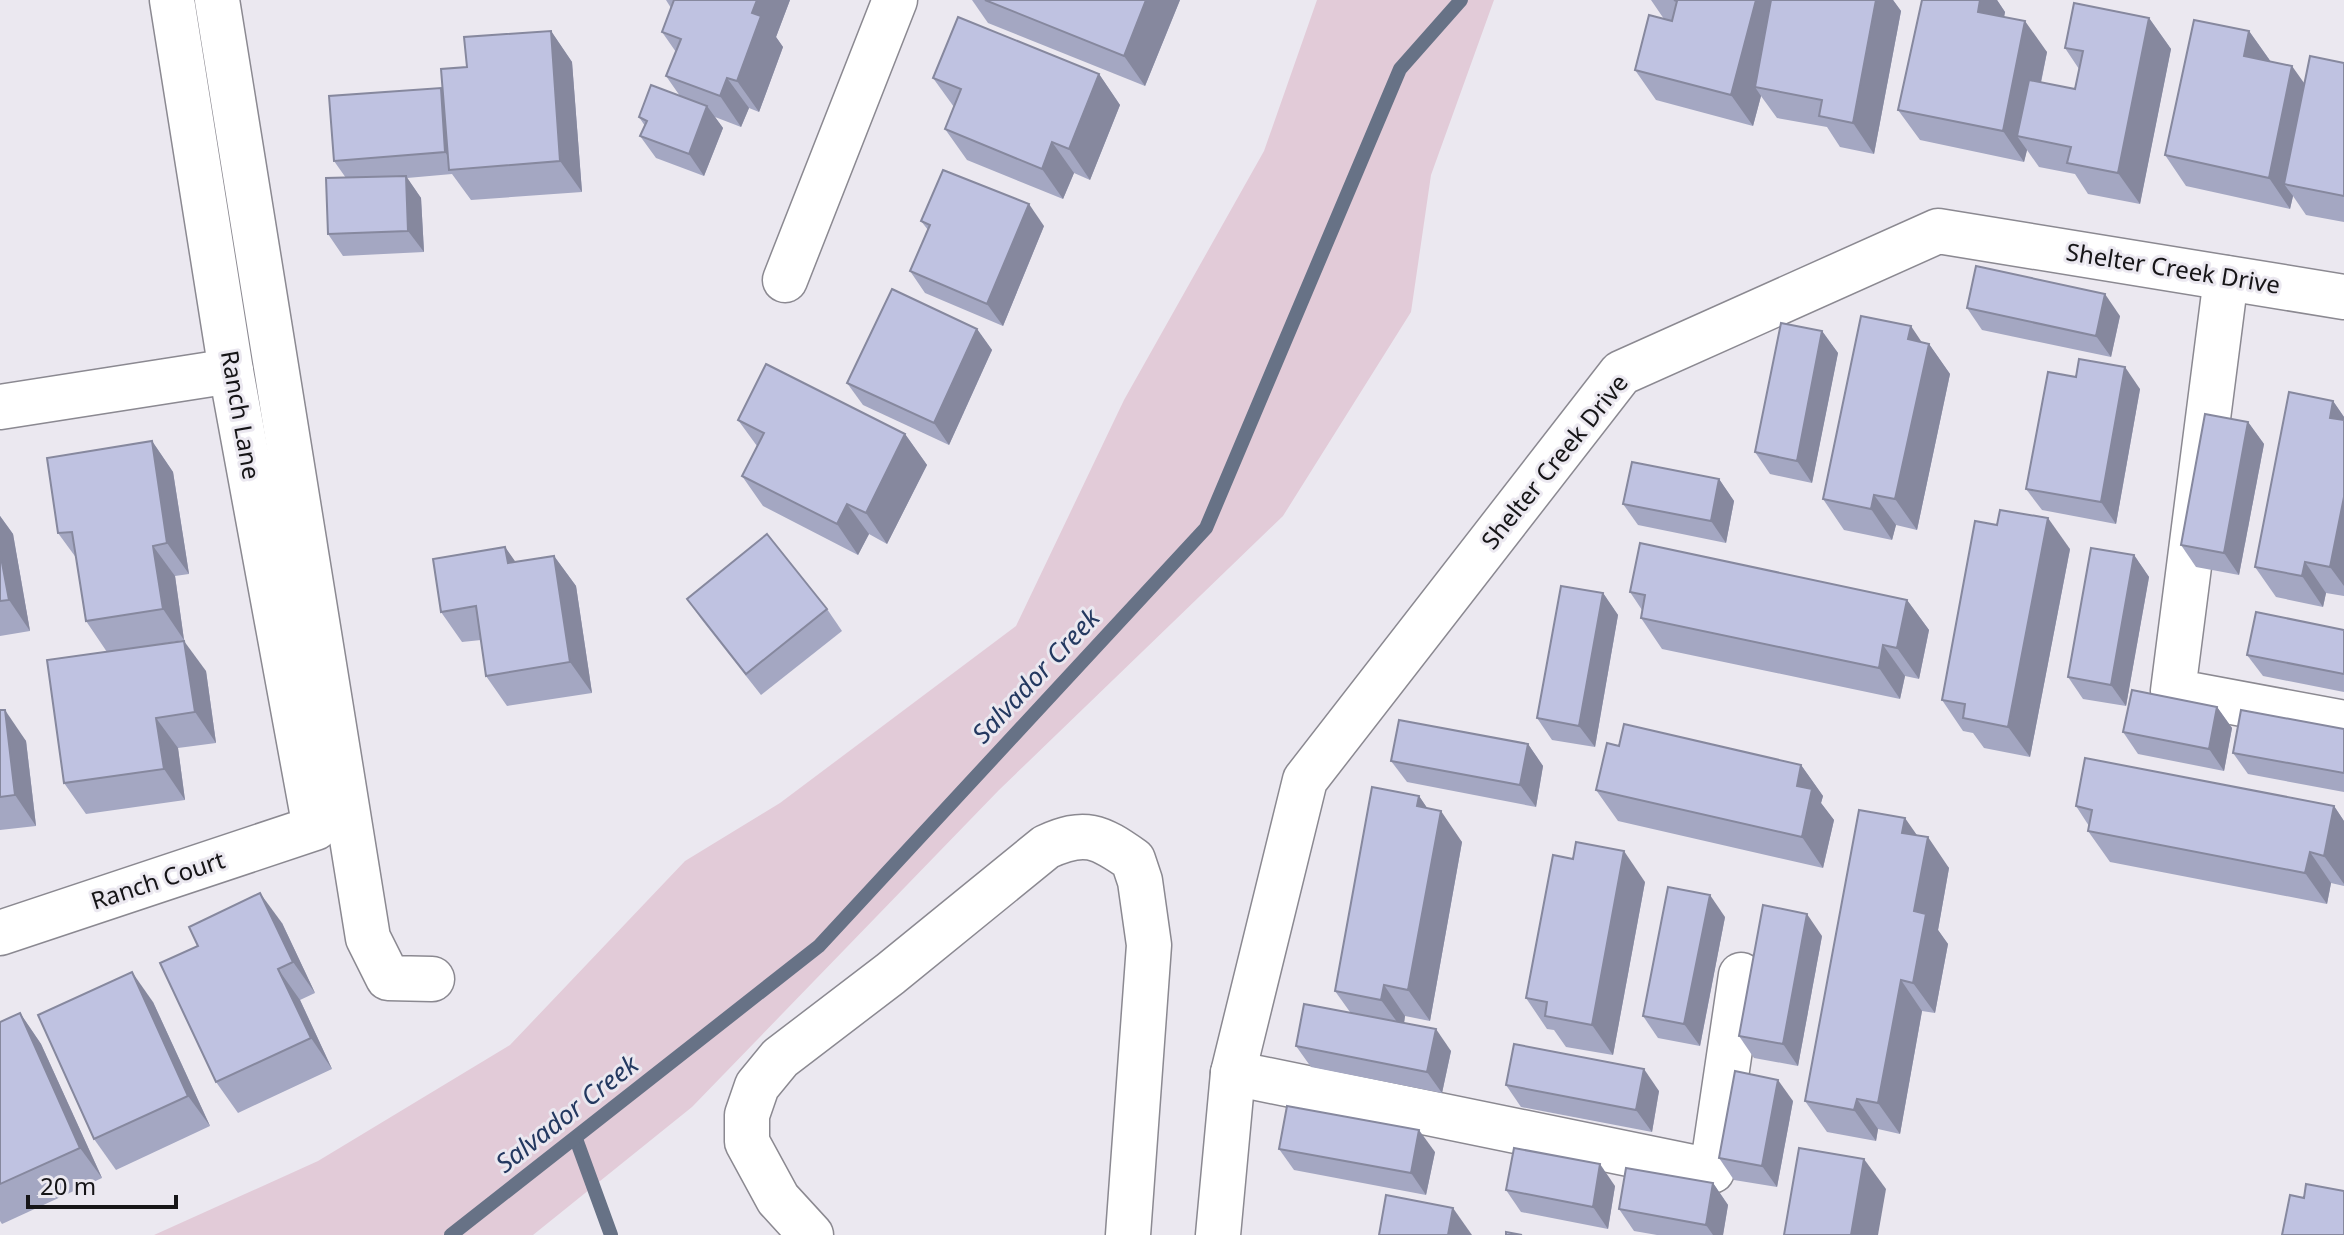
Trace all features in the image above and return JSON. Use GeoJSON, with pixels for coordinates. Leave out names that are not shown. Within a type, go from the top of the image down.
{"type":"FeatureCollection","features":[{"type":"Feature","properties":{"kind":"street","name":"Ranch Lane"},"geometry":{"type":"LineString","coordinates":[[172,0],[231,371],[315,828]]}},
{"type":"Feature","properties":{"kind":"street"},"geometry":{"type":"LineString","coordinates":[[217,0],[368,938],[388,978],[432,979]]}},
{"type":"Feature","properties":{"kind":"street"},"geometry":{"type":"LineString","coordinates":[[785,280],[895,0]]}},
{"type":"Feature","properties":{"kind":"street","name":"Shelter Creek Drive"},"geometry":{"type":"LineString","coordinates":[[1218,1235],[1233,1073],[1305,780],[1621,373],[1938,231],[2344,297]]}},
{"type":"Feature","properties":{"kind":"street"},"geometry":{"type":"LineString","coordinates":[[2226,278],[2173,691],[2344,723]]}},
{"type":"Feature","properties":{"kind":"street"},"geometry":{"type":"LineString","coordinates":[[0,407],[231,371]]}},
{"type":"Feature","properties":{"kind":"street","name":"Ranch Court"},"geometry":{"type":"LineString","coordinates":[[0,933],[315,828]]}},
{"type":"Feature","properties":{"kind":"street"},"geometry":{"type":"LineString","coordinates":[[811,1235],[778,1199],[747,1142],[747,1115],[757,1086],[780,1058],[890,974],[1046,847],[1073,834],[1094,838],[1133,860],[1140,881],[1149,945],[1128,1235]]}},
{"type":"Feature","properties":{"kind":"street"},"geometry":{"type":"LineString","coordinates":[[1233,1073],[1712,1171],[1741,975]]}},
{"type":"Feature","properties":{"kind":"shaded area"},"geometry":{"type":"Polygon","coordinates":[[[1317,0],[1494,0],[1431,175],[1411,312],[1283,516],[999,790],[692,1107],[533,1235],[154,1235],[318,1161],[510,1045],[685,861],[780,803],[1016,626],[1124,400],[1264,151],[1317,0]]]}},
{"type":"Feature","properties":{"kind":"building"},"geometry":{"type":"Polygon","coordinates":[[[674,0],[757,0],[752,13],[761,16],[737,81],[727,78],[720,96],[666,76],[681,39],[662,32],[674,0]]]}},
{"type":"Feature","properties":{"kind":"building"},"geometry":{"type":"Polygon","coordinates":[[[985,0],[1146,0],[1124,56],[985,0]]]}},
{"type":"Feature","properties":{"kind":"building"},"geometry":{"type":"Polygon","coordinates":[[[1674,0],[1756,0],[1731,95],[1635,70],[1649,15],[1672,21],[1677,1],[1674,0]]]}},
{"type":"Feature","properties":{"kind":"building"},"geometry":{"type":"Polygon","coordinates":[[[1771,0],[1876,0],[1853,123],[1819,116],[1822,100],[1755,87],[1771,0]]]}},
{"type":"Feature","properties":{"kind":"building"},"geometry":{"type":"Polygon","coordinates":[[[1922,0],[1980,0],[1978,12],[2025,21],[2003,131],[1898,110],[1922,0]]]}},
{"type":"Feature","properties":{"kind":"building"},"geometry":{"type":"Polygon","coordinates":[[[2074,3],[2149,18],[2118,173],[2067,163],[2071,147],[2017,136],[2029,80],[2075,89],[2083,51],[2065,48],[2074,3]]]}},
{"type":"Feature","properties":{"kind":"building"},"geometry":{"type":"Polygon","coordinates":[[[958,17],[1099,74],[1069,149],[1052,142],[1042,169],[945,129],[961,89],[933,78],[958,17]]]}},
{"type":"Feature","properties":{"kind":"building"},"geometry":{"type":"Polygon","coordinates":[[[2194,20],[2249,31],[2244,56],[2292,66],[2269,178],[2165,155],[2194,20]]]}},
{"type":"Feature","properties":{"kind":"building"},"geometry":{"type":"Polygon","coordinates":[[[551,31],[560,161],[449,170],[441,69],[467,67],[464,37],[551,31]]]}},
{"type":"Feature","properties":{"kind":"building"},"geometry":{"type":"Polygon","coordinates":[[[2310,56],[2344,63],[2344,196],[2284,184],[2310,56]]]}},
{"type":"Feature","properties":{"kind":"building"},"geometry":{"type":"Polygon","coordinates":[[[651,85],[707,106],[689,154],[640,136],[647,121],[639,117],[651,85]]]}},
{"type":"Feature","properties":{"kind":"building"},"geometry":{"type":"Polygon","coordinates":[[[441,88],[445,152],[334,161],[329,96],[441,88]]]}},
{"type":"Feature","properties":{"kind":"building"},"geometry":{"type":"Polygon","coordinates":[[[943,170],[1029,204],[987,304],[910,271],[930,225],[921,221],[943,170]]]}},
{"type":"Feature","properties":{"kind":"building"},"geometry":{"type":"Polygon","coordinates":[[[406,176],[408,231],[328,234],[326,178],[406,176]]]}},
{"type":"Feature","properties":{"kind":"building"},"geometry":{"type":"Polygon","coordinates":[[[1976,266],[2105,294],[2096,336],[1967,308],[1976,266]]]}},
{"type":"Feature","properties":{"kind":"building"},"geometry":{"type":"Polygon","coordinates":[[[892,289],[977,329],[934,423],[847,383],[892,289]]]}},
{"type":"Feature","properties":{"kind":"building"},"geometry":{"type":"Polygon","coordinates":[[[1861,316],[1911,326],[1908,339],[1929,344],[1895,499],[1874,495],[1871,509],[1823,499],[1861,316]]]}},
{"type":"Feature","properties":{"kind":"building"},"geometry":{"type":"Polygon","coordinates":[[[1781,323],[1822,331],[1797,461],[1755,452],[1781,323]]]}},
{"type":"Feature","properties":{"kind":"building"},"geometry":{"type":"Polygon","coordinates":[[[2079,359],[2125,367],[2101,502],[2026,489],[2048,372],[2076,377],[2079,359]]]}},
{"type":"Feature","properties":{"kind":"building"},"geometry":{"type":"Polygon","coordinates":[[[766,364],[905,434],[866,513],[847,504],[837,524],[742,476],[764,433],[738,420],[766,364]]]}},
{"type":"Feature","properties":{"kind":"building"},"geometry":{"type":"Polygon","coordinates":[[[2289,392],[2333,401],[2330,418],[2344,420],[2344,497],[2330,567],[2305,562],[2302,576],[2255,567],[2289,392]]]}},
{"type":"Feature","properties":{"kind":"building"},"geometry":{"type":"Polygon","coordinates":[[[2205,414],[2248,422],[2224,553],[2181,545],[2205,414]]]}},
{"type":"Feature","properties":{"kind":"building"},"geometry":{"type":"Polygon","coordinates":[[[152,441],[167,543],[153,546],[163,609],[86,621],[72,532],[58,533],[47,458],[152,441]]]}},
{"type":"Feature","properties":{"kind":"building"},"geometry":{"type":"Polygon","coordinates":[[[1632,462],[1719,479],[1711,521],[1623,504],[1632,462]]]}},
{"type":"Feature","properties":{"kind":"building"},"geometry":{"type":"Polygon","coordinates":[[[2000,510],[2048,518],[2008,727],[1963,718],[1965,704],[1942,700],[1975,521],[1997,525],[2000,510]]]}},
{"type":"Feature","properties":{"kind":"building"},"geometry":{"type":"Polygon","coordinates":[[[767,534],[827,609],[746,674],[687,599],[767,534]]]}},
{"type":"Feature","properties":{"kind":"building"},"geometry":{"type":"Polygon","coordinates":[[[1640,543],[1907,600],[1897,648],[1883,645],[1879,668],[1641,618],[1645,595],[1630,592],[1640,543]]]}},
{"type":"Feature","properties":{"kind":"building"},"geometry":{"type":"Polygon","coordinates":[[[505,547],[508,563],[554,556],[570,662],[486,676],[476,606],[441,612],[433,559],[505,547]]]}},
{"type":"Feature","properties":{"kind":"building"},"geometry":{"type":"Polygon","coordinates":[[[2091,548],[2134,555],[2111,685],[2068,677],[2091,548]]]}},
{"type":"Feature","properties":{"kind":"building"},"geometry":{"type":"Polygon","coordinates":[[[0,552],[9,600],[0,601],[0,552]]]}},
{"type":"Feature","properties":{"kind":"building"},"geometry":{"type":"Polygon","coordinates":[[[1561,586],[1603,593],[1579,726],[1537,718],[1561,586]]]}},
{"type":"Feature","properties":{"kind":"building"},"geometry":{"type":"Polygon","coordinates":[[[2256,612],[2344,630],[2344,674],[2247,655],[2256,612]]]}},
{"type":"Feature","properties":{"kind":"building"},"geometry":{"type":"Polygon","coordinates":[[[184,641],[195,712],[156,718],[164,769],[64,783],[47,660],[184,641]]]}},
{"type":"Feature","properties":{"kind":"building"},"geometry":{"type":"Polygon","coordinates":[[[2132,690],[2217,707],[2209,749],[2123,732],[2132,690]]]}},
{"type":"Feature","properties":{"kind":"building"},"geometry":{"type":"Polygon","coordinates":[[[0,710],[5,710],[15,795],[0,797],[0,710]]]}},
{"type":"Feature","properties":{"kind":"building"},"geometry":{"type":"Polygon","coordinates":[[[2241,710],[2344,729],[2344,773],[2233,753],[2241,710]]]}},
{"type":"Feature","properties":{"kind":"building"},"geometry":{"type":"Polygon","coordinates":[[[1399,720],[1528,744],[1520,785],[1391,761],[1399,720]]]}},
{"type":"Feature","properties":{"kind":"building"},"geometry":{"type":"Polygon","coordinates":[[[1624,724],[1801,765],[1797,786],[1812,789],[1802,837],[1596,790],[1607,743],[1619,746],[1624,724]]]}},
{"type":"Feature","properties":{"kind":"building"},"geometry":{"type":"Polygon","coordinates":[[[2085,758],[2334,806],[2324,856],[2310,852],[2305,873],[2088,831],[2092,810],[2076,806],[2085,758]]]}},
{"type":"Feature","properties":{"kind":"building"},"geometry":{"type":"Polygon","coordinates":[[[1372,787],[1419,796],[1417,806],[1441,811],[1408,990],[1384,985],[1381,1000],[1335,991],[1372,787]]]}},
{"type":"Feature","properties":{"kind":"building"},"geometry":{"type":"Polygon","coordinates":[[[1859,810],[1905,818],[1902,833],[1928,837],[1914,911],[1926,914],[1913,983],[1901,980],[1878,1103],[1857,1099],[1854,1110],[1805,1101],[1859,810]]]}},
{"type":"Feature","properties":{"kind":"building"},"geometry":{"type":"Polygon","coordinates":[[[1576,842],[1624,851],[1592,1025],[1545,1016],[1547,1002],[1526,998],[1553,855],[1573,859],[1576,842]]]}},
{"type":"Feature","properties":{"kind":"building"},"geometry":{"type":"Polygon","coordinates":[[[1668,887],[1710,895],[1684,1024],[1643,1016],[1668,887]]]}},
{"type":"Feature","properties":{"kind":"building"},"geometry":{"type":"Polygon","coordinates":[[[260,893],[293,962],[278,969],[311,1038],[216,1082],[160,963],[198,946],[189,927],[260,893]]]}},
{"type":"Feature","properties":{"kind":"building"},"geometry":{"type":"Polygon","coordinates":[[[1763,905],[1807,914],[1783,1044],[1739,1036],[1763,905]]]}},
{"type":"Feature","properties":{"kind":"building"},"geometry":{"type":"Polygon","coordinates":[[[132,972],[188,1096],[94,1139],[38,1015],[132,972]]]}},
{"type":"Feature","properties":{"kind":"building"},"geometry":{"type":"Polygon","coordinates":[[[1304,1004],[1436,1029],[1427,1072],[1296,1046],[1304,1004]]]}},
{"type":"Feature","properties":{"kind":"building"},"geometry":{"type":"Polygon","coordinates":[[[20,1013],[80,1148],[0,1184],[0,1022],[20,1013]]]}},
{"type":"Feature","properties":{"kind":"building"},"geometry":{"type":"Polygon","coordinates":[[[1514,1044],[1644,1069],[1636,1110],[1506,1085],[1514,1044]]]}},
{"type":"Feature","properties":{"kind":"building"},"geometry":{"type":"Polygon","coordinates":[[[1735,1071],[1778,1080],[1762,1166],[1719,1158],[1735,1071]]]}},
{"type":"Feature","properties":{"kind":"building"},"geometry":{"type":"Polygon","coordinates":[[[1287,1106],[1419,1130],[1411,1173],[1279,1149],[1287,1106]]]}},
{"type":"Feature","properties":{"kind":"building"},"geometry":{"type":"Polygon","coordinates":[[[1514,1148],[1600,1164],[1593,1207],[1506,1190],[1514,1148]]]}},
{"type":"Feature","properties":{"kind":"building"},"geometry":{"type":"Polygon","coordinates":[[[1799,1148],[1864,1159],[1851,1235],[1784,1235],[1799,1148]]]}},
{"type":"Feature","properties":{"kind":"building"},"geometry":{"type":"Polygon","coordinates":[[[1626,1168],[1713,1183],[1706,1225],[1619,1209],[1626,1168]]]}},
{"type":"Feature","properties":{"kind":"building"},"geometry":{"type":"Polygon","coordinates":[[[2306,1184],[2344,1191],[2344,1235],[2282,1235],[2290,1195],[2304,1198],[2306,1184]]]}},
{"type":"Feature","properties":{"kind":"building"},"geometry":{"type":"Polygon","coordinates":[[[1386,1195],[1453,1208],[1448,1235],[1379,1235],[1386,1195]]]}},
{"type":"Feature","properties":{"kind":"waterway","name":"Salvador Creek"},"geometry":{"type":"LineString","coordinates":[[451,1235],[819,946],[1206,528],[1400,69],[1461,0]]}},
{"type":"Feature","properties":{"kind":"waterway"},"geometry":{"type":"LineString","coordinates":[[576,1139],[611,1235]]}}]}
